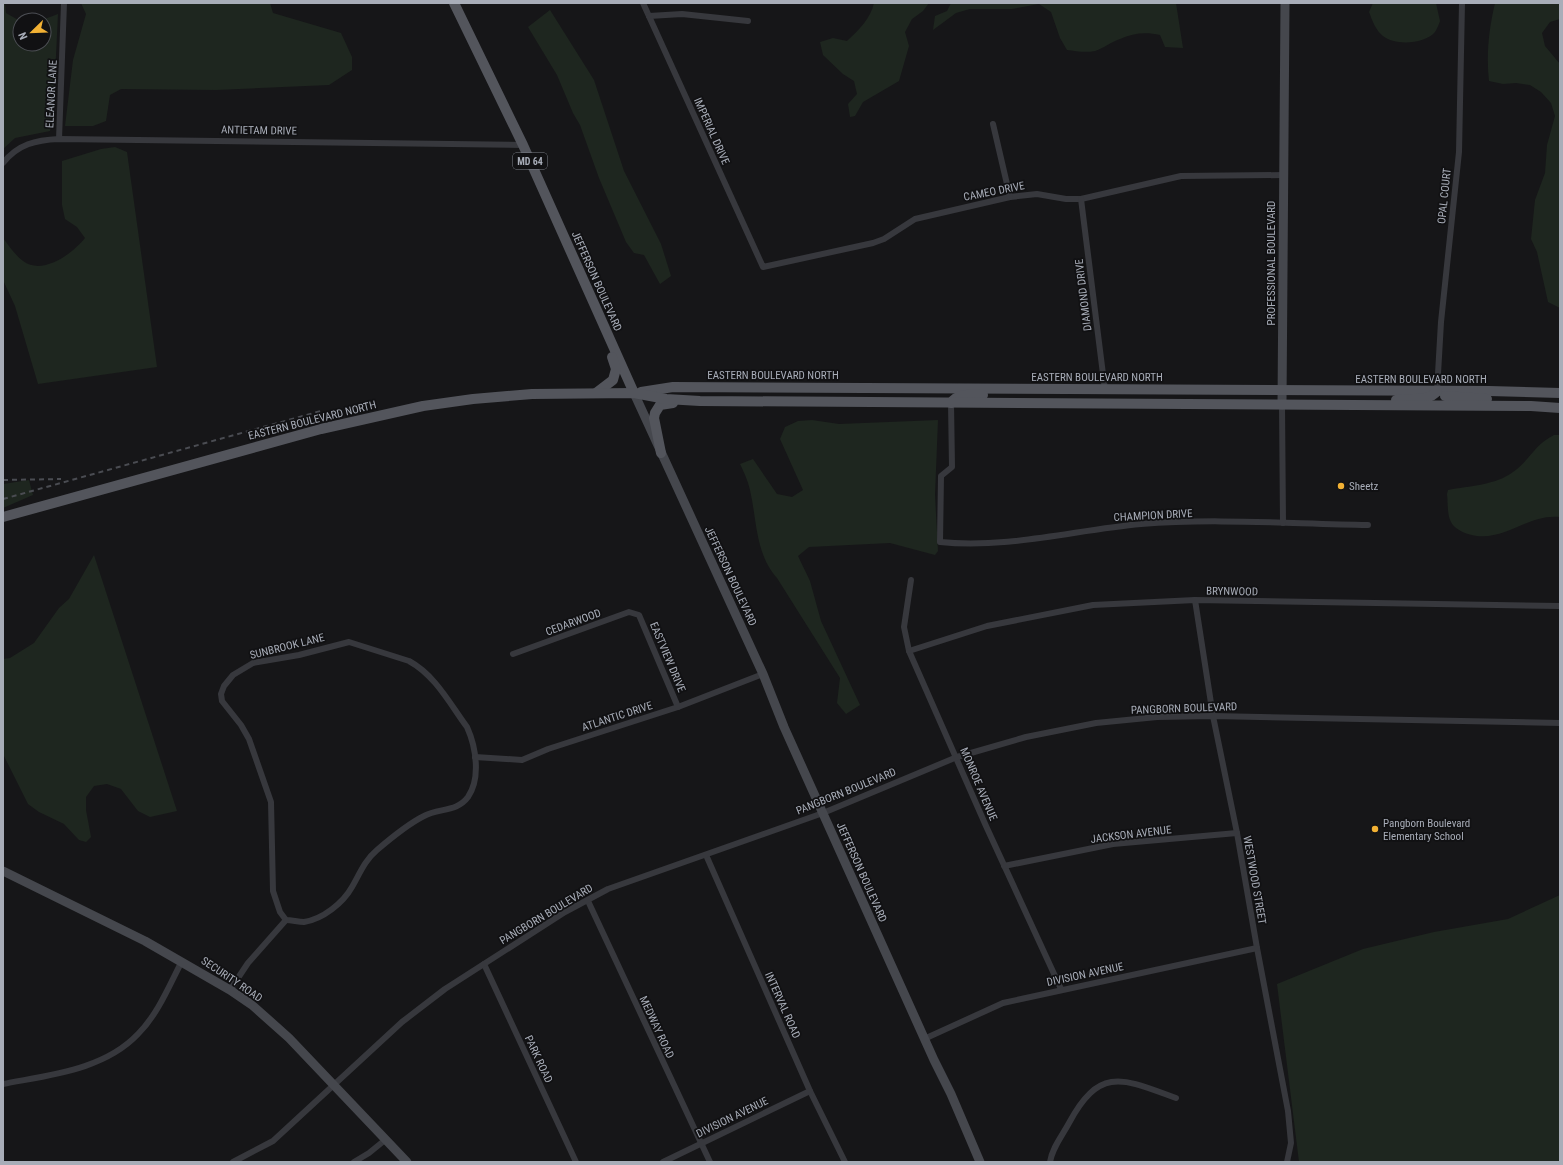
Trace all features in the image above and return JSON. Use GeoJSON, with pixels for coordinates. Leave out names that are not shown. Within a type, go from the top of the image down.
{"type":"FeatureCollection","features":[{"type":"Feature","properties":{"kind":"main road","name":"JEFFERSON BOULEVARD"},"geometry":{"type":"LineString","coordinates":[[454,3],[523,145],[634,393]]}},
{"type":"Feature","properties":{"kind":"main road"},"geometry":{"type":"LineString","coordinates":[[596,393],[613,380],[616,369],[601,321]]}},
{"type":"Feature","properties":{"kind":"main road","name":"EASTERN BOULEVARD NORTH"},"geometry":{"type":"LineString","coordinates":[[3,517],[370,417],[473,399],[532,394],[634,393],[666,387],[1560,393]]}},
{"type":"Feature","properties":{"kind":"main road"},"geometry":{"type":"LineString","coordinates":[[951,403],[954,398],[960,396],[1012,395],[1026,389]]}},
{"type":"Feature","properties":{"kind":"main road"},"geometry":{"type":"LineString","coordinates":[[1014,403],[1031,398],[1092,399],[1101,396],[1105,390]]}},
{"type":"Feature","properties":{"kind":"main road"},"geometry":{"type":"LineString","coordinates":[[1356,405],[1412,398],[1427,398],[1434,395],[1437,391],[1449,397],[1490,400],[1531,406]]}},
{"type":"Feature","properties":{"kind":"main road","name":"EASTERN BOULEVARD NORTH"},"geometry":{"type":"LineString","coordinates":[[634,393],[666,399],[700,401],[1531,406],[1560,408]]}},
{"type":"Feature","properties":{"kind":"main road"},"geometry":{"type":"LineString","coordinates":[[661,453],[654,418],[657,409],[666,403],[700,401]]}},
{"type":"Feature","properties":{"kind":"street","name":"ELEANOR LANE"},"geometry":{"type":"LineString","coordinates":[[59,139],[64,3]]}},
{"type":"Feature","properties":{"kind":"street","name":"IMPERIAL DRIVE"},"geometry":{"type":"LineString","coordinates":[[643,3],[763,267]]}},
{"type":"Feature","properties":{"kind":"street","name":"PROFESSIONAL BOULEVARD"},"geometry":{"type":"LineString","coordinates":[[1283,523],[1282,390],[1285,3]]}},
{"type":"Feature","properties":{"kind":"street","name":"OPAL COURT"},"geometry":{"type":"LineString","coordinates":[[1437,391],[1441,322],[1458,152],[1462,3]]}},
{"type":"Feature","properties":{"kind":"street"},"geometry":{"type":"LineString","coordinates":[[649,16],[682,14],[748,21]]}},
{"type":"Feature","properties":{"kind":"street"},"geometry":{"type":"LineString","coordinates":[[993,124],[1010,197]]}},
{"type":"Feature","properties":{"kind":"street","name":"ANTIETAM DRIVE"},"geometry":{"type":"LineString","coordinates":[[3,163],[19,148],[29,143],[59,139],[523,145]]}},
{"type":"Feature","properties":{"kind":"street","name":"CAMEO DRIVE"},"geometry":{"type":"LineString","coordinates":[[763,267],[873,243],[884,239],[915,219],[1010,197],[1037,194],[1066,199],[1081,199],[1181,176],[1284,175]]}},
{"type":"Feature","properties":{"kind":"street","name":"DIAMOND DRIVE"},"geometry":{"type":"LineString","coordinates":[[1081,199],[1105,390]]}},
{"type":"Feature","properties":{"kind":"street","name":"JEFFERSON BOULEVARD"},"geometry":{"type":"LineString","coordinates":[[634,393],[763,674],[823,813],[980,1162]]}},
{"type":"Feature","properties":{"kind":"street","name":"CHAMPION DRIVE"},"geometry":{"type":"LineString","coordinates":[[951,403],[952,467],[941,476],[940,542],[988,543],[1142,524],[1190,522],[1368,525]]}},
{"type":"Feature","properties":{"kind":"street","name":"MONROE AVENUE"},"geometry":{"type":"LineString","coordinates":[[910,580],[904,627],[909,651],[1004,866],[1061,989]]}},
{"type":"Feature","properties":{"kind":"street","name":"BRYNWOOD"},"geometry":{"type":"LineString","coordinates":[[909,651],[987,626],[1093,605],[1195,600],[1560,606]]}},
{"type":"Feature","properties":{"kind":"street","name":"WESTWOOD STREET"},"geometry":{"type":"LineString","coordinates":[[1195,600],[1213,716],[1237,833],[1288,1111],[1291,1143],[1287,1162]]}},
{"type":"Feature","properties":{"kind":"street","name":"CEDARWOOD"},"geometry":{"type":"LineString","coordinates":[[513,654],[629,612],[639,615]]}},
{"type":"Feature","properties":{"kind":"street","name":"EASTVIEW DRIVE"},"geometry":{"type":"LineString","coordinates":[[639,615],[678,707]]}},
{"type":"Feature","properties":{"kind":"street","name":"SUNBROOK LANE"},"geometry":{"type":"LineString","coordinates":[[342,643],[357,644],[395,656],[418,666],[430,676],[467,727],[473,744],[475,757],[474,784],[462,803],[456,807],[424,816],[377,850],[361,869],[347,895],[334,908],[306,921],[286,920],[280,912],[273,891],[271,802],[269,792],[249,739],[241,725],[222,701],[221,694],[224,686],[233,675],[253,663],[299,655],[342,643]]}},
{"type":"Feature","properties":{"kind":"street","name":"ATLANTIC DRIVE"},"geometry":{"type":"LineString","coordinates":[[475,757],[522,760],[548,748],[678,707],[763,674]]}},
{"type":"Feature","properties":{"kind":"street","name":"PANGBORN BOULEVARD"},"geometry":{"type":"LineString","coordinates":[[233,1162],[273,1141],[402,1022],[445,989],[565,912],[615,886],[823,813],[957,757],[1026,737],[1096,723],[1157,717],[1213,716],[1560,722]]}},
{"type":"Feature","properties":{"kind":"street","name":"JACKSON AVENUE"},"geometry":{"type":"LineString","coordinates":[[1004,866],[1113,844],[1237,833]]}},
{"type":"Feature","properties":{"kind":"street","name":"INTERVAL ROAD"},"geometry":{"type":"LineString","coordinates":[[706,855],[810,1091],[845,1162]]}},
{"type":"Feature","properties":{"kind":"street","name":"SECURITY ROAD"},"geometry":{"type":"LineString","coordinates":[[3,871],[182,961],[230,990],[272,1022],[334,1084],[407,1162]]}},
{"type":"Feature","properties":{"kind":"street","name":"MEDWAY ROAD"},"geometry":{"type":"LineString","coordinates":[[588,900],[710,1162]]}},
{"type":"Feature","properties":{"kind":"street"},"geometry":{"type":"LineString","coordinates":[[230,990],[248,963],[286,920]]}},
{"type":"Feature","properties":{"kind":"street","name":"DIVISION AVENUE"},"geometry":{"type":"LineString","coordinates":[[924,1039],[1003,1003],[1061,989],[1257,948]]}},
{"type":"Feature","properties":{"kind":"street"},"geometry":{"type":"LineString","coordinates":[[3,1084],[74,1069],[112,1055],[126,1046],[139,1034],[153,1015],[182,961]]}},
{"type":"Feature","properties":{"kind":"street","name":"PARK ROAD"},"geometry":{"type":"LineString","coordinates":[[484,964],[576,1162]]}},
{"type":"Feature","properties":{"kind":"street"},"geometry":{"type":"LineString","coordinates":[[1050,1162],[1052,1153],[1072,1116],[1088,1095],[1106,1082],[1126,1080],[1176,1098]]}},
{"type":"Feature","properties":{"kind":"street","name":"DIVISION AVENUE"},"geometry":{"type":"LineString","coordinates":[[663,1162],[810,1091]]}},
{"type":"Feature","properties":{"kind":"street"},"geometry":{"type":"LineString","coordinates":[[354,1162],[369,1153],[385,1140]]}},
{"type":"Feature","properties":{"kind":"shaded area"},"geometry":{"type":"Polygon","coordinates":[[[3,3],[5,3],[6,13],[12,16],[12,52],[52,52],[52,16],[58,14],[53,118],[50,131],[15,138],[3,149],[3,3]]]}},
{"type":"Feature","properties":{"kind":"shaded area"},"geometry":{"type":"Polygon","coordinates":[[[81,3],[270,3],[273,13],[341,33],[352,57],[352,70],[329,85],[216,90],[121,89],[110,95],[106,121],[93,126],[65,126],[73,60],[86,14],[81,3]]]}},
{"type":"Feature","properties":{"kind":"shaded area"},"geometry":{"type":"Polygon","coordinates":[[[874,3],[929,3],[923,11],[912,19],[905,32],[909,46],[899,81],[863,102],[855,116],[850,117],[848,104],[857,94],[854,81],[843,74],[823,55],[820,42],[833,38],[847,41],[860,29],[870,14],[874,3]]]}},
{"type":"Feature","properties":{"kind":"shaded area"},"geometry":{"type":"Polygon","coordinates":[[[951,3],[1176,3],[1183,48],[1165,47],[1160,35],[1145,33],[1125,37],[1095,51],[1084,52],[1067,50],[1060,38],[1051,12],[1039,4],[1012,9],[970,9],[956,13],[933,30],[935,16],[947,11],[951,3]]]}},
{"type":"Feature","properties":{"kind":"shaded area"},"geometry":{"type":"Polygon","coordinates":[[[1373,3],[1436,3],[1440,21],[1435,32],[1424,39],[1410,42],[1395,41],[1383,36],[1376,28],[1369,12],[1373,3]]]}},
{"type":"Feature","properties":{"kind":"shaded area"},"geometry":{"type":"Polygon","coordinates":[[[1495,3],[1560,3],[1560,19],[1550,22],[1542,33],[1545,46],[1560,64],[1560,308],[1548,302],[1537,252],[1531,239],[1535,200],[1545,173],[1547,145],[1555,116],[1551,103],[1541,92],[1530,85],[1516,83],[1503,84],[1489,81],[1489,42],[1495,3]]]}},
{"type":"Feature","properties":{"kind":"shaded area"},"geometry":{"type":"Polygon","coordinates":[[[550,10],[594,80],[624,171],[661,244],[671,276],[660,284],[644,255],[634,253],[626,242],[599,178],[580,125],[573,113],[557,75],[528,27],[550,10]]]}},
{"type":"Feature","properties":{"kind":"shaded area"},"geometry":{"type":"Polygon","coordinates":[[[115,147],[127,152],[157,367],[38,384],[15,306],[3,280],[3,238],[17,256],[31,265],[39,266],[57,261],[73,250],[85,238],[77,227],[65,219],[62,205],[62,161],[101,149],[115,147]]]}},
{"type":"Feature","properties":{"kind":"shaded area"},"geometry":{"type":"Polygon","coordinates":[[[812,420],[839,424],[938,420],[935,495],[938,551],[935,555],[890,543],[809,547],[798,556],[810,581],[821,621],[860,705],[846,714],[837,703],[840,678],[764,558],[758,536],[749,487],[740,464],[753,459],[777,494],[792,497],[803,490],[780,439],[785,427],[798,421],[812,420]]]}},
{"type":"Feature","properties":{"kind":"shaded area"},"geometry":{"type":"Polygon","coordinates":[[[1554,435],[1560,435],[1560,517],[1548,517],[1536,520],[1492,535],[1480,536],[1468,534],[1454,526],[1449,516],[1448,490],[1499,480],[1513,472],[1524,463],[1542,443],[1554,435]]]}},
{"type":"Feature","properties":{"kind":"shaded area"},"geometry":{"type":"Polygon","coordinates":[[[29,480],[33,495],[3,508],[3,484],[29,480]]]}},
{"type":"Feature","properties":{"kind":"shaded area"},"geometry":{"type":"Polygon","coordinates":[[[94,555],[177,811],[150,817],[138,811],[121,789],[107,784],[94,786],[86,797],[86,810],[91,837],[86,842],[79,840],[64,824],[39,812],[28,804],[3,754],[3,659],[10,658],[34,643],[59,608],[69,599],[94,555]]]}},
{"type":"Feature","properties":{"kind":"shaded area"},"geometry":{"type":"Polygon","coordinates":[[[1560,895],[1560,1162],[1299,1162],[1277,984],[1363,949],[1434,932],[1508,919],[1560,895]]]}},
{"type":"Feature","properties":{"kind":"railway"},"geometry":{"type":"LineString","coordinates":[[3,499],[321,411]]}},
{"type":"Feature","properties":{"kind":"railway"},"geometry":{"type":"LineString","coordinates":[[3,480],[61,479]]}},
{"type":"Feature","properties":{"kind":"place","name":"Sheetz"},"geometry":{"type":"Point","coordinates":[1341,486]}},
{"type":"Feature","properties":{"kind":"place","name":"Pangborn Boulevard Elementary School"},"geometry":{"type":"Point","coordinates":[1375,829]}}]}
